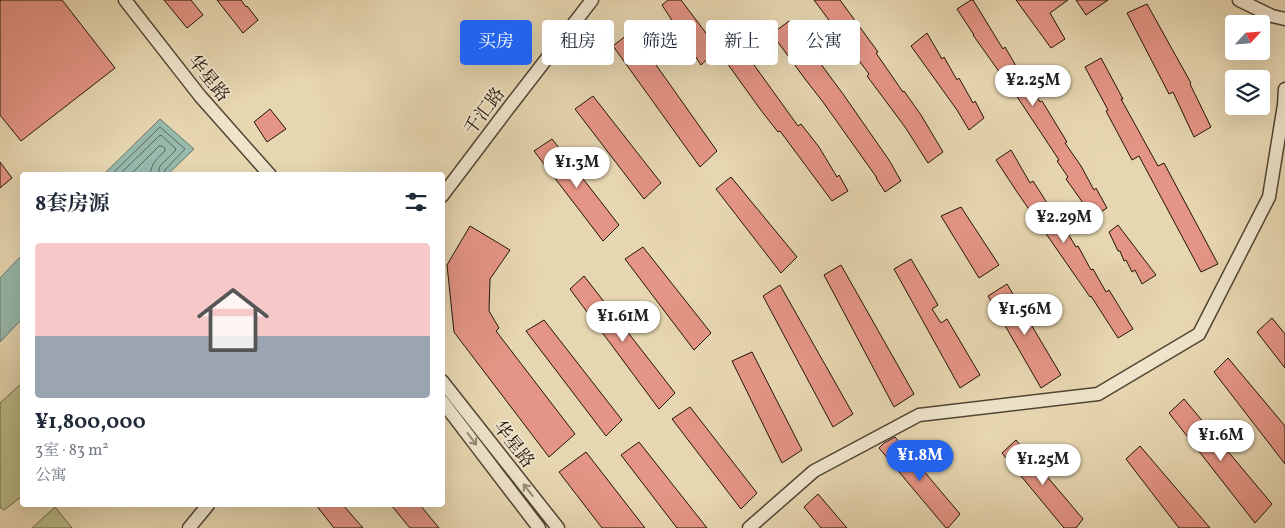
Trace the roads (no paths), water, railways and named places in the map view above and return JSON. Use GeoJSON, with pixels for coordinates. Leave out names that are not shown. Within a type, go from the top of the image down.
{"type":"FeatureCollection","features":[{"type":"Feature","properties":{"kind":"street","name":"华星路"},"geometry":{"type":"LineString","coordinates":[[125,0],[200,96],[267,172]]}},
{"type":"Feature","properties":{"kind":"street","name":"千汇路"},"geometry":{"type":"LineString","coordinates":[[445,192],[592,0]]}},
{"type":"Feature","properties":{"kind":"street"},"geometry":{"type":"LineString","coordinates":[[1239,0],[1272,16],[1285,19]]}},
{"type":"Feature","properties":{"kind":"street"},"geometry":{"type":"LineString","coordinates":[[749,528],[814,471],[919,415],[1098,394],[1199,334],[1269,197],[1285,89]]}},
{"type":"Feature","properties":{"kind":"street","name":"华星路"},"geometry":{"type":"LineString","coordinates":[[445,385],[558,528]]}},
{"type":"Feature","properties":{"kind":"street"},"geometry":{"type":"LineString","coordinates":[[445,405],[539,528]]}},
{"type":"Feature","properties":{"kind":"street"},"geometry":{"type":"LineString","coordinates":[[189,528],[206,507]]}},
{"type":"Feature","properties":{"kind":"water"},"geometry":{"type":"Polygon","coordinates":[[[160,119],[194,149],[170,172],[106,172],[160,119]]]}},
{"type":"Feature","properties":{"kind":"water"},"geometry":{"type":"Polygon","coordinates":[[[20,257],[20,321],[0,342],[0,278],[20,257]]]}}]}
